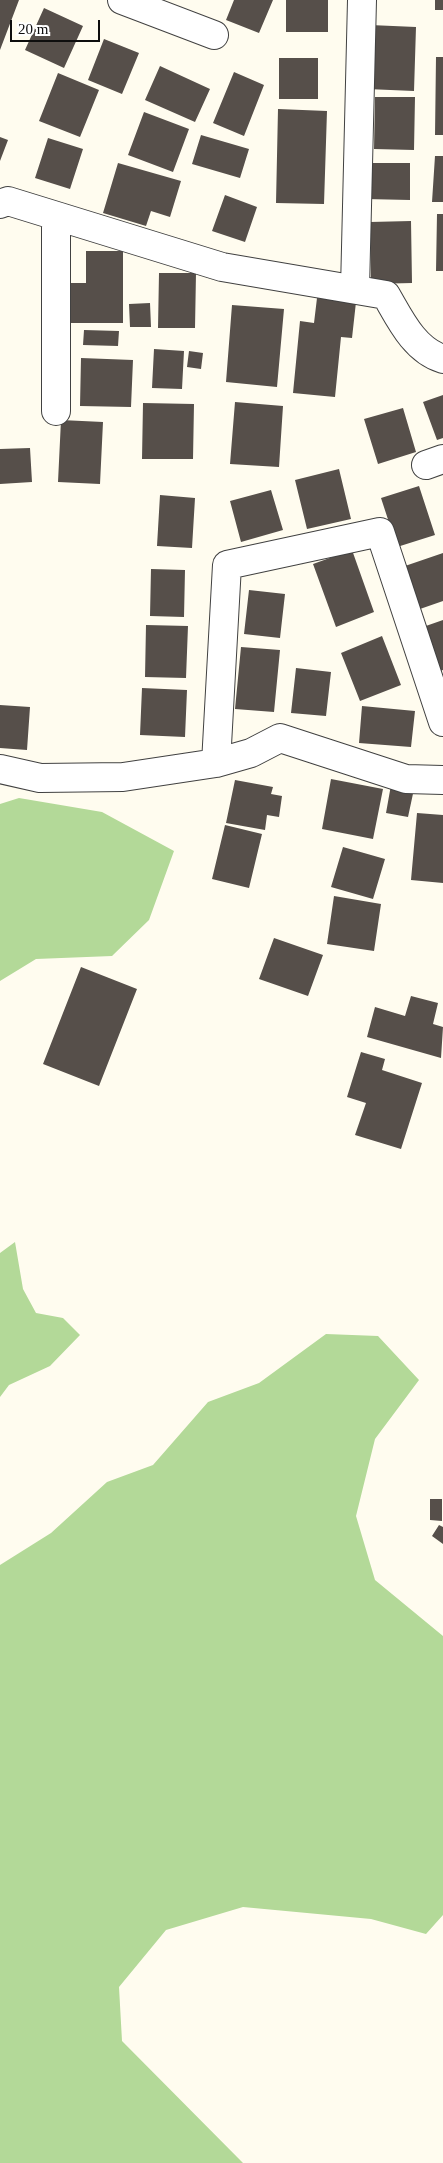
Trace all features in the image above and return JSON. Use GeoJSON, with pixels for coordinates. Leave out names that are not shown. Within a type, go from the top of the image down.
{"type":"FeatureCollection","features":[{"type":"Feature","properties":{"kind":"street"},"geometry":{"type":"LineString","coordinates":[[122,0],[214,35]]}},
{"type":"Feature","properties":{"kind":"street"},"geometry":{"type":"LineString","coordinates":[[355,289],[362,0]]}},
{"type":"Feature","properties":{"kind":"street"},"geometry":{"type":"LineString","coordinates":[[0,204],[8,201],[222,267],[386,295],[412,338],[434,356],[443,359]]}},
{"type":"Feature","properties":{"kind":"street"},"geometry":{"type":"LineString","coordinates":[[56,217],[56,411]]}},
{"type":"Feature","properties":{"kind":"street"},"geometry":{"type":"LineString","coordinates":[[216,763],[227,565],[380,532],[443,722]]}},
{"type":"Feature","properties":{"kind":"street"},"geometry":{"type":"LineString","coordinates":[[0,769],[40,778],[122,777],[216,763],[251,754],[280,738],[406,779],[443,780]]}},
{"type":"Feature","properties":{"kind":"green space"},"geometry":{"type":"Polygon","coordinates":[[[19,798],[102,812],[174,851],[149,920],[112,956],[36,959],[0,981],[0,804],[19,798]]]}},
{"type":"Feature","properties":{"kind":"green space"},"geometry":{"type":"Polygon","coordinates":[[[15,1242],[23,1289],[36,1313],[63,1318],[80,1335],[50,1366],[9,1385],[0,1397],[0,1253],[15,1242]]]}},
{"type":"Feature","properties":{"kind":"green space"},"geometry":{"type":"Polygon","coordinates":[[[326,1334],[378,1336],[419,1380],[375,1439],[356,1516],[375,1580],[443,1636],[443,1915],[426,1934],[371,1919],[243,1907],[166,1930],[119,1987],[122,2041],[243,2163],[0,2163],[0,1565],[51,1533],[107,1482],[153,1465],[208,1402],[259,1383],[326,1334]]]}},
{"type":"Feature","properties":{"kind":"building"},"geometry":{"type":"Polygon","coordinates":[[[0,0],[19,0],[0,50],[0,0]]]}},
{"type":"Feature","properties":{"kind":"building"},"geometry":{"type":"Polygon","coordinates":[[[234,0],[273,0],[259,33],[226,20],[234,0]]]}},
{"type":"Feature","properties":{"kind":"building"},"geometry":{"type":"Polygon","coordinates":[[[286,0],[328,0],[328,32],[286,32],[286,0]]]}},
{"type":"Feature","properties":{"kind":"building"},"geometry":{"type":"Polygon","coordinates":[[[435,0],[443,0],[443,10],[435,10],[435,0]]]}},
{"type":"Feature","properties":{"kind":"building"},"geometry":{"type":"Polygon","coordinates":[[[44,8],[83,26],[64,68],[25,50],[44,8]]]}},
{"type":"Feature","properties":{"kind":"building"},"geometry":{"type":"Polygon","coordinates":[[[370,25],[416,27],[414,91],[367,89],[370,25]]]}},
{"type":"Feature","properties":{"kind":"building"},"geometry":{"type":"Polygon","coordinates":[[[104,39],[139,53],[122,94],[88,80],[104,39]]]}},
{"type":"Feature","properties":{"kind":"building"},"geometry":{"type":"Polygon","coordinates":[[[436,57],[443,57],[443,135],[435,135],[436,57]]]}},
{"type":"Feature","properties":{"kind":"building"},"geometry":{"type":"Polygon","coordinates":[[[279,58],[318,58],[318,99],[279,99],[279,58]]]}},
{"type":"Feature","properties":{"kind":"building"},"geometry":{"type":"Polygon","coordinates":[[[160,66],[210,89],[195,122],[145,100],[160,66]]]}},
{"type":"Feature","properties":{"kind":"building"},"geometry":{"type":"Polygon","coordinates":[[[234,72],[264,85],[244,136],[213,123],[234,72]]]}},
{"type":"Feature","properties":{"kind":"building"},"geometry":{"type":"Polygon","coordinates":[[[58,73],[99,90],[80,137],[39,121],[58,73]]]}},
{"type":"Feature","properties":{"kind":"building"},"geometry":{"type":"Polygon","coordinates":[[[375,97],[415,97],[414,150],[374,149],[375,97]]]}},
{"type":"Feature","properties":{"kind":"building"},"geometry":{"type":"Polygon","coordinates":[[[278,109],[327,111],[324,204],[276,203],[278,109]]]}},
{"type":"Feature","properties":{"kind":"building"},"geometry":{"type":"Polygon","coordinates":[[[144,112],[189,129],[173,172],[128,155],[144,112]]]}},
{"type":"Feature","properties":{"kind":"building"},"geometry":{"type":"Polygon","coordinates":[[[201,135],[249,149],[240,178],[192,164],[201,135]]]}},
{"type":"Feature","properties":{"kind":"building"},"geometry":{"type":"Polygon","coordinates":[[[0,137],[8,140],[0,161],[0,137]]]}},
{"type":"Feature","properties":{"kind":"building"},"geometry":{"type":"Polygon","coordinates":[[[48,138],[83,149],[70,189],[35,178],[48,138]]]}},
{"type":"Feature","properties":{"kind":"building"},"geometry":{"type":"Polygon","coordinates":[[[435,156],[443,156],[443,202],[432,202],[435,156]]]}},
{"type":"Feature","properties":{"kind":"building"},"geometry":{"type":"Polygon","coordinates":[[[118,163],[181,181],[170,217],[151,211],[146,226],[103,213],[118,163]]]}},
{"type":"Feature","properties":{"kind":"building"},"geometry":{"type":"Polygon","coordinates":[[[365,163],[410,163],[410,200],[365,199],[365,163]]]}},
{"type":"Feature","properties":{"kind":"building"},"geometry":{"type":"Polygon","coordinates":[[[225,195],[257,207],[245,242],[212,231],[225,195]]]}},
{"type":"Feature","properties":{"kind":"building"},"geometry":{"type":"Polygon","coordinates":[[[437,214],[443,214],[443,271],[436,271],[437,214]]]}},
{"type":"Feature","properties":{"kind":"building"},"geometry":{"type":"Polygon","coordinates":[[[411,221],[412,283],[371,284],[370,222],[411,221]]]}},
{"type":"Feature","properties":{"kind":"building"},"geometry":{"type":"Polygon","coordinates":[[[86,251],[123,251],[123,323],[67,323],[68,283],[86,283],[86,251]]]}},
{"type":"Feature","properties":{"kind":"building"},"geometry":{"type":"Polygon","coordinates":[[[159,273],[196,273],[195,328],[158,328],[159,273]]]}},
{"type":"Feature","properties":{"kind":"building"},"geometry":{"type":"Polygon","coordinates":[[[317,298],[356,302],[352,338],[341,337],[335,397],[293,393],[300,321],[314,323],[317,298]]]}},
{"type":"Feature","properties":{"kind":"building"},"geometry":{"type":"Polygon","coordinates":[[[150,303],[151,327],[130,327],[129,304],[150,303]]]}},
{"type":"Feature","properties":{"kind":"building"},"geometry":{"type":"Polygon","coordinates":[[[232,305],[284,309],[277,387],[226,382],[232,305]]]}},
{"type":"Feature","properties":{"kind":"building"},"geometry":{"type":"Polygon","coordinates":[[[84,330],[119,331],[118,346],[83,345],[84,330]]]}},
{"type":"Feature","properties":{"kind":"building"},"geometry":{"type":"Polygon","coordinates":[[[154,349],[184,351],[182,389],[152,388],[154,349]]]}},
{"type":"Feature","properties":{"kind":"building"},"geometry":{"type":"Polygon","coordinates":[[[189,351],[203,353],[201,369],[187,367],[189,351]]]}},
{"type":"Feature","properties":{"kind":"building"},"geometry":{"type":"Polygon","coordinates":[[[81,358],[133,360],[131,407],[80,406],[81,358]]]}},
{"type":"Feature","properties":{"kind":"building"},"geometry":{"type":"Polygon","coordinates":[[[443,395],[443,438],[437,440],[423,402],[443,395]]]}},
{"type":"Feature","properties":{"kind":"building"},"geometry":{"type":"Polygon","coordinates":[[[235,402],[283,406],[279,467],[230,464],[235,402]]]}},
{"type":"Feature","properties":{"kind":"building"},"geometry":{"type":"Polygon","coordinates":[[[143,403],[194,404],[193,459],[142,459],[143,403]]]}},
{"type":"Feature","properties":{"kind":"building"},"geometry":{"type":"Polygon","coordinates":[[[403,408],[416,452],[378,464],[364,419],[403,408]]]}},
{"type":"Feature","properties":{"kind":"building"},"geometry":{"type":"Polygon","coordinates":[[[61,420],[103,422],[100,484],[58,482],[61,420]]]}},
{"type":"Feature","properties":{"kind":"building"},"geometry":{"type":"Polygon","coordinates":[[[30,448],[32,482],[0,484],[0,449],[30,448]]]}},
{"type":"Feature","properties":{"kind":"building"},"geometry":{"type":"Polygon","coordinates":[[[339,469],[351,519],[307,529],[295,480],[339,469]]]}},
{"type":"Feature","properties":{"kind":"building"},"geometry":{"type":"Polygon","coordinates":[[[419,486],[435,535],[397,547],[381,498],[419,486]]]}},
{"type":"Feature","properties":{"kind":"building"},"geometry":{"type":"Polygon","coordinates":[[[271,490],[283,530],[241,542],[230,501],[271,490]]]}},
{"type":"Feature","properties":{"kind":"building"},"geometry":{"type":"Polygon","coordinates":[[[160,495],[195,498],[192,548],[157,546],[160,495]]]}},
{"type":"Feature","properties":{"kind":"building"},"geometry":{"type":"Polygon","coordinates":[[[352,550],[374,612],[336,627],[313,564],[352,550]]]}},
{"type":"Feature","properties":{"kind":"building"},"geometry":{"type":"Polygon","coordinates":[[[443,553],[443,601],[420,609],[405,566],[443,553]]]}},
{"type":"Feature","properties":{"kind":"building"},"geometry":{"type":"Polygon","coordinates":[[[151,569],[185,570],[184,617],[150,616],[151,569]]]}},
{"type":"Feature","properties":{"kind":"building"},"geometry":{"type":"Polygon","coordinates":[[[249,590],[285,594],[280,638],[244,634],[249,590]]]}},
{"type":"Feature","properties":{"kind":"building"},"geometry":{"type":"Polygon","coordinates":[[[443,620],[443,670],[438,672],[423,627],[443,620]]]}},
{"type":"Feature","properties":{"kind":"building"},"geometry":{"type":"Polygon","coordinates":[[[146,625],[188,626],[186,678],[145,677],[146,625]]]}},
{"type":"Feature","properties":{"kind":"building"},"geometry":{"type":"Polygon","coordinates":[[[382,636],[401,685],[360,701],[341,653],[382,636]]]}},
{"type":"Feature","properties":{"kind":"building"},"geometry":{"type":"Polygon","coordinates":[[[241,647],[280,650],[274,712],[235,709],[241,647]]]}},
{"type":"Feature","properties":{"kind":"building"},"geometry":{"type":"Polygon","coordinates":[[[296,668],[331,672],[326,716],[291,713],[296,668]]]}},
{"type":"Feature","properties":{"kind":"building"},"geometry":{"type":"Polygon","coordinates":[[[142,688],[187,690],[185,737],[140,735],[142,688]]]}},
{"type":"Feature","properties":{"kind":"building"},"geometry":{"type":"Polygon","coordinates":[[[0,705],[30,707],[27,750],[0,748],[0,705]]]}},
{"type":"Feature","properties":{"kind":"building"},"geometry":{"type":"Polygon","coordinates":[[[362,706],[415,711],[411,747],[359,743],[362,706]]]}},
{"type":"Feature","properties":{"kind":"building"},"geometry":{"type":"Polygon","coordinates":[[[331,779],[383,789],[373,839],[322,829],[331,779]]]}},
{"type":"Feature","properties":{"kind":"building"},"geometry":{"type":"Polygon","coordinates":[[[235,780],[273,787],[271,794],[282,796],[279,817],[267,815],[265,830],[226,823],[235,780]]]}},
{"type":"Feature","properties":{"kind":"building"},"geometry":{"type":"Polygon","coordinates":[[[391,785],[414,789],[408,817],[386,813],[391,785]]]}},
{"type":"Feature","properties":{"kind":"building"},"geometry":{"type":"Polygon","coordinates":[[[417,813],[443,815],[443,883],[411,880],[417,813]]]}},
{"type":"Feature","properties":{"kind":"building"},"geometry":{"type":"Polygon","coordinates":[[[225,825],[262,834],[249,888],[212,879],[225,825]]]}},
{"type":"Feature","properties":{"kind":"building"},"geometry":{"type":"Polygon","coordinates":[[[343,847],[385,859],[373,899],[331,887],[343,847]]]}},
{"type":"Feature","properties":{"kind":"building"},"geometry":{"type":"Polygon","coordinates":[[[334,896],[381,904],[374,951],[327,944],[334,896]]]}},
{"type":"Feature","properties":{"kind":"building"},"geometry":{"type":"Polygon","coordinates":[[[274,938],[323,955],[308,996],[259,979],[274,938]]]}},
{"type":"Feature","properties":{"kind":"building"},"geometry":{"type":"Polygon","coordinates":[[[81,967],[137,989],[99,1086],[43,1064],[81,967]]]}},
{"type":"Feature","properties":{"kind":"building"},"geometry":{"type":"Polygon","coordinates":[[[411,996],[438,1003],[433,1024],[443,1027],[441,1058],[367,1037],[375,1007],[405,1016],[411,996]]]}},
{"type":"Feature","properties":{"kind":"building"},"geometry":{"type":"Polygon","coordinates":[[[361,1052],[385,1059],[382,1070],[422,1083],[401,1149],[355,1135],[366,1103],[347,1097],[361,1052]]]}},
{"type":"Feature","properties":{"kind":"building"},"geometry":{"type":"Polygon","coordinates":[[[430,1499],[442,1499],[442,1521],[430,1520],[430,1499]]]}},
{"type":"Feature","properties":{"kind":"building"},"geometry":{"type":"Polygon","coordinates":[[[439,1525],[443,1527],[443,1544],[432,1536],[439,1525]]]}}]}
